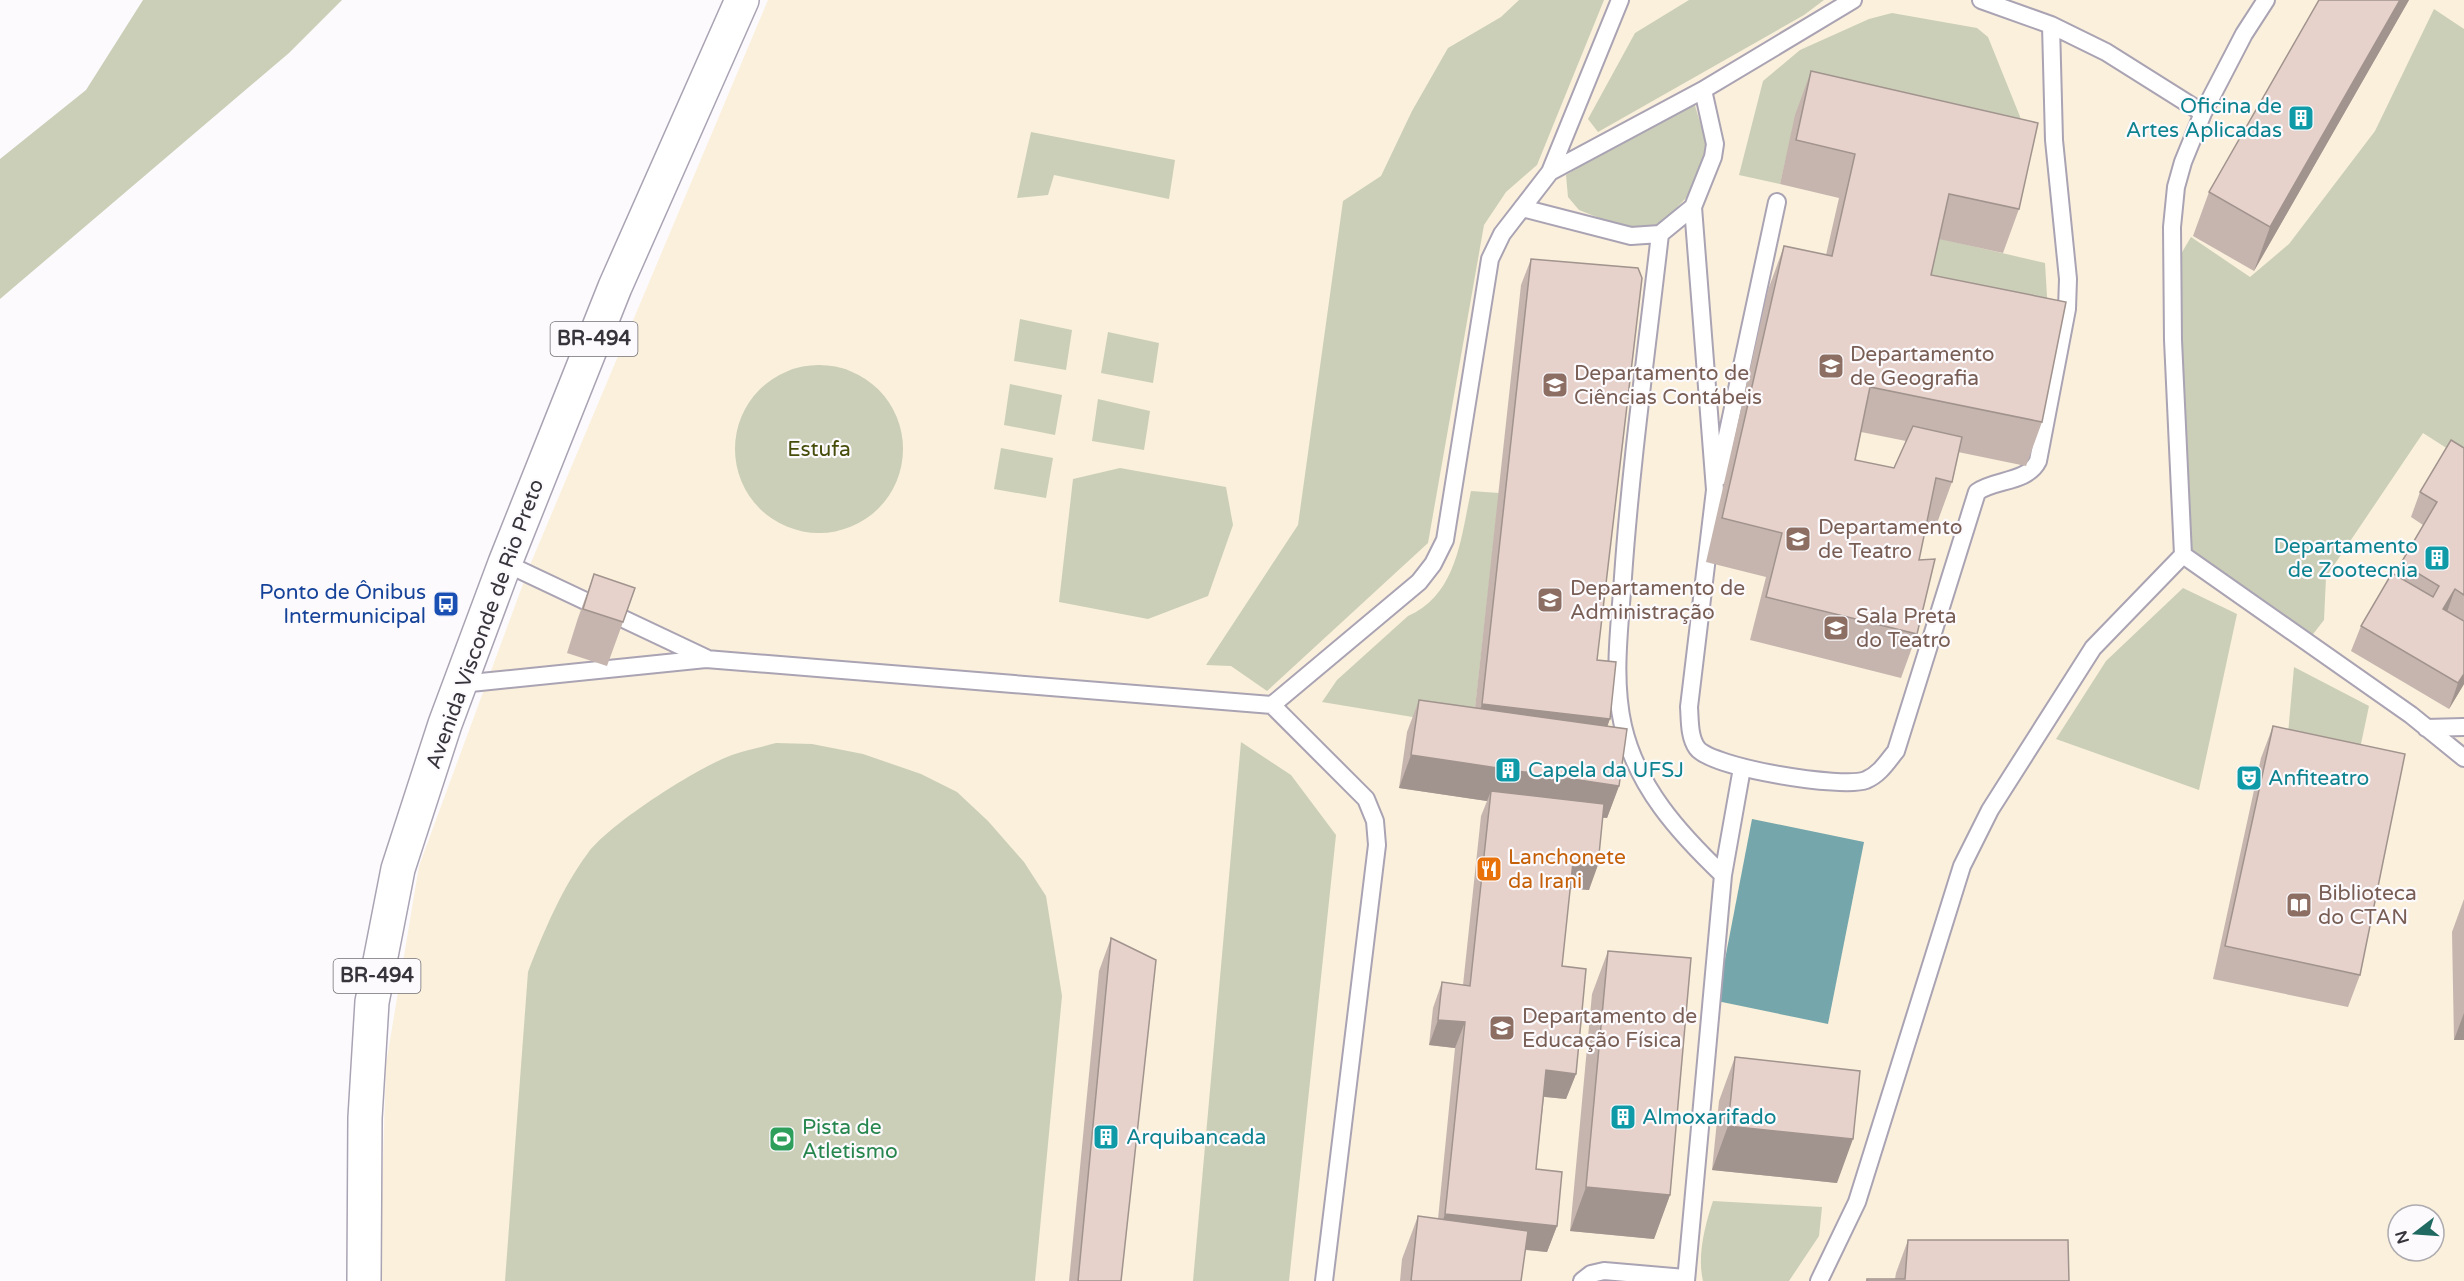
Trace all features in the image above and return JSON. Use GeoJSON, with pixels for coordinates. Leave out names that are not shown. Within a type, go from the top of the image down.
{"type":"FeatureCollection","features":[{"type":"Feature","properties":{"kind":"highway","name":"Avenida Visconde de Rio Preto"},"geometry":{"type":"LineString","coordinates":[[364,1281],[365,1118],[372,1002],[398,869],[445,724],[505,563],[615,287],[742,0]]}},
{"type":"Feature","properties":{"kind":"lane"},"geometry":{"type":"LineString","coordinates":[[1272,705],[1419,582],[1433,564],[1445,540],[1490,259],[1502,234],[1550,172],[1620,0]]}},
{"type":"Feature","properties":{"kind":"lane"},"geometry":{"type":"LineString","coordinates":[[1550,172],[1703,90],[1854,0]]}},
{"type":"Feature","properties":{"kind":"lane"},"geometry":{"type":"LineString","coordinates":[[1981,0],[2051,25],[2106,52],[2204,113]]}},
{"type":"Feature","properties":{"kind":"lane"},"geometry":{"type":"LineString","coordinates":[[1819,1281],[1857,1203],[1962,866],[1990,810],[2093,648],[2183,555],[2173,340],[2172,227],[2176,187],[2183,162],[2204,113],[2244,34],[2266,0]]}},
{"type":"Feature","properties":{"kind":"lane"},"geometry":{"type":"LineString","coordinates":[[1777,202],[1714,490],[1690,696],[1691,732],[1697,747],[1709,758],[1742,768],[1848,784],[1867,779],[1881,770],[1896,751],[1947,594],[1972,501],[1977,492],[1986,485],[2029,473],[2038,462],[2067,309],[2068,279],[2054,141],[2051,25]]}},
{"type":"Feature","properties":{"kind":"lane"},"geometry":{"type":"LineString","coordinates":[[1522,208],[1632,236],[1660,234],[1692,207],[1708,171],[1714,144],[1703,90]]}},
{"type":"Feature","properties":{"kind":"lane"},"geometry":{"type":"LineString","coordinates":[[1692,207],[1714,490]]}},
{"type":"Feature","properties":{"kind":"lane"},"geometry":{"type":"LineString","coordinates":[[1660,234],[1627,521],[1617,676],[1623,727],[1645,784],[1685,839],[1723,875]]}},
{"type":"Feature","properties":{"kind":"lane"},"geometry":{"type":"LineString","coordinates":[[2183,555],[2426,728],[2464,758]]}},
{"type":"Feature","properties":{"kind":"lane"},"geometry":{"type":"LineString","coordinates":[[505,563],[706,659]]}},
{"type":"Feature","properties":{"kind":"lane"},"geometry":{"type":"LineString","coordinates":[[461,684],[706,659],[1272,705],[1366,799],[1375,821],[1377,845],[1324,1281]]}},
{"type":"Feature","properties":{"kind":"lane"},"geometry":{"type":"LineString","coordinates":[[2426,728],[2464,727]]}},
{"type":"Feature","properties":{"kind":"lane"},"geometry":{"type":"LineString","coordinates":[[1582,1281],[1604,1270],[1685,1280],[1723,875],[1742,768]]}},
{"type":"Feature","properties":{"kind":"shaded area"},"geometry":{"type":"Polygon","coordinates":[[[768,0],[2464,0],[2464,1281],[382,1281],[380,1257],[386,1064],[419,866],[530,565],[768,0]]]}},
{"type":"Feature","properties":{"kind":"green space"},"geometry":{"type":"Polygon","coordinates":[[[143,0],[342,0],[289,53],[0,299],[0,159],[86,90],[143,0]]]}},
{"type":"Feature","properties":{"kind":"green space"},"geometry":{"type":"Polygon","coordinates":[[[1519,0],[1604,0],[1537,165],[1506,192],[1484,225],[1428,543],[1267,691],[1231,666],[1206,665],[1298,525],[1343,201],[1381,176],[1412,111],[1448,48],[1501,17],[1519,0]]]}},
{"type":"Feature","properties":{"kind":"green space"},"geometry":{"type":"Polygon","coordinates":[[[1689,0],[1824,0],[1804,15],[1598,132],[1588,119],[1635,33],[1689,0]]]}},
{"type":"Feature","properties":{"kind":"green space"},"geometry":{"type":"Polygon","coordinates":[[[2434,9],[2464,29],[2464,453],[2462,458],[2423,433],[2326,577],[2324,620],[2310,638],[2186,551],[2179,288],[2181,254],[2191,237],[2250,277],[2289,244],[2375,131],[2434,9]]]}},
{"type":"Feature","properties":{"kind":"green space"},"geometry":{"type":"Polygon","coordinates":[[[1892,13],[1977,28],[1988,37],[2031,144],[1796,115],[1780,184],[1739,175],[1763,81],[1800,50],[1869,19],[1892,13]]]}},
{"type":"Feature","properties":{"kind":"green space"},"geometry":{"type":"Polygon","coordinates":[[[1693,99],[1708,149],[1687,197],[1656,229],[1635,232],[1579,210],[1568,197],[1566,175],[1693,99]]]}},
{"type":"Feature","properties":{"kind":"green space"},"geometry":{"type":"Polygon","coordinates":[[[1031,132],[1175,160],[1169,199],[1054,175],[1048,195],[1017,198],[1031,132]]]}},
{"type":"Feature","properties":{"kind":"green space"},"geometry":{"type":"Polygon","coordinates":[[[1933,237],[2045,263],[2050,346],[1915,319],[1933,237]]]}},
{"type":"Feature","properties":{"kind":"green space"},"geometry":{"type":"Polygon","coordinates":[[[1020,319],[1072,330],[1066,370],[1014,361],[1020,319]]]}},
{"type":"Feature","properties":{"kind":"green space"},"geometry":{"type":"Polygon","coordinates":[[[1108,332],[1159,343],[1153,383],[1101,373],[1108,332]]]}},
{"type":"Feature","properties":{"kind":"green space","name":"Estufa"},"geometry":{"type":"Polygon","coordinates":[[[819,365],[835,366],[851,371],[879,389],[897,417],[902,433],[902,465],[897,481],[879,509],[851,527],[835,532],[819,533],[803,532],[787,527],[759,509],[741,481],[736,465],[735,449],[736,433],[741,417],[759,389],[787,371],[803,366],[819,365]]]}},
{"type":"Feature","properties":{"kind":"green space"},"geometry":{"type":"Polygon","coordinates":[[[1010,384],[1062,395],[1055,435],[1004,425],[1010,384]]]}},
{"type":"Feature","properties":{"kind":"green space"},"geometry":{"type":"Polygon","coordinates":[[[1098,399],[1150,411],[1144,450],[1092,441],[1098,399]]]}},
{"type":"Feature","properties":{"kind":"green space"},"geometry":{"type":"Polygon","coordinates":[[[1001,448],[1053,458],[1046,498],[994,489],[1001,448]]]}},
{"type":"Feature","properties":{"kind":"green space"},"geometry":{"type":"Polygon","coordinates":[[[1120,468],[1226,487],[1233,525],[1208,596],[1148,619],[1059,602],[1073,479],[1120,468]]]}},
{"type":"Feature","properties":{"kind":"green space"},"geometry":{"type":"Polygon","coordinates":[[[1471,491],[1499,493],[1473,727],[1322,702],[1337,680],[1408,616],[1437,594],[1447,579],[1460,545],[1471,491]]]}},
{"type":"Feature","properties":{"kind":"green space"},"geometry":{"type":"Polygon","coordinates":[[[2183,588],[2237,614],[2199,790],[2056,739],[2106,661],[2183,588]]]}},
{"type":"Feature","properties":{"kind":"green space"},"geometry":{"type":"Polygon","coordinates":[[[2294,667],[2369,706],[2358,758],[2287,745],[2294,667]]]}},
{"type":"Feature","properties":{"kind":"green space"},"geometry":{"type":"Polygon","coordinates":[[[1241,742],[1291,775],[1336,835],[1289,1281],[1193,1281],[1241,742]]]}},
{"type":"Feature","properties":{"kind":"green space","name":"Pista de Atletismo"},"geometry":{"type":"Polygon","coordinates":[[[776,743],[812,744],[863,754],[921,774],[957,792],[988,821],[1024,862],[1046,896],[1062,996],[1035,1281],[505,1281],[528,972],[562,895],[588,853],[634,812],[717,761],[737,753],[776,743]]]}},
{"type":"Feature","properties":{"kind":"green space"},"geometry":{"type":"Polygon","coordinates":[[[1713,1201],[1822,1207],[1819,1236],[1789,1281],[1703,1281],[1701,1251],[1713,1201]]]}},
{"type":"Feature","properties":{"kind":"water"},"geometry":{"type":"Polygon","coordinates":[[[1752,819],[1864,842],[1828,1024],[1717,1001],[1752,819]]]}},
{"type":"Feature","properties":{"kind":"building","name":"Oficina de Artes Aplicadas"},"geometry":{"type":"Polygon","coordinates":[[[2319,0],[2400,0],[2270,227],[2209,192],[2319,0]]]}},
{"type":"Feature","properties":{"kind":"building"},"geometry":{"type":"Polygon","coordinates":[[[1811,71],[2038,123],[2019,209],[1949,194],[1931,275],[2066,302],[2042,422],[1870,387],[1855,460],[1894,468],[1913,426],[1962,437],[1952,482],[1936,478],[1919,560],[1935,559],[1917,634],[1766,597],[1782,533],[1722,518],[1784,246],[1832,256],[1855,154],[1796,140],[1811,71]]]}},
{"type":"Feature","properties":{"kind":"building"},"geometry":{"type":"Polygon","coordinates":[[[1531,259],[1638,268],[1642,278],[1597,660],[1616,662],[1610,719],[1482,704],[1531,259]]]}},
{"type":"Feature","properties":{"kind":"building","name":"Departamento de Zootecnia"},"geometry":{"type":"Polygon","coordinates":[[[2451,440],[2464,448],[2464,595],[2455,589],[2443,609],[2464,621],[2464,674],[2458,683],[2361,626],[2392,573],[2433,597],[2439,586],[2401,563],[2437,502],[2420,492],[2451,440]]]}},
{"type":"Feature","properties":{"kind":"building"},"geometry":{"type":"Polygon","coordinates":[[[594,574],[635,588],[623,622],[583,609],[594,574]]]}},
{"type":"Feature","properties":{"kind":"building"},"geometry":{"type":"Polygon","coordinates":[[[1419,700],[1627,729],[1619,786],[1411,755],[1419,700]]]}},
{"type":"Feature","properties":{"kind":"building","name":"Biblioteca do CTAN"},"geometry":{"type":"Polygon","coordinates":[[[2273,726],[2405,754],[2360,975],[2225,946],[2273,726]]]}},
{"type":"Feature","properties":{"kind":"building","name":"Departamento de Educação Física"},"geometry":{"type":"Polygon","coordinates":[[[1491,791],[1604,804],[1598,865],[1573,862],[1562,966],[1586,969],[1576,1074],[1546,1070],[1536,1169],[1562,1172],[1557,1226],[1445,1214],[1465,1022],[1438,1020],[1442,982],[1470,986],[1491,791]]]}},
{"type":"Feature","properties":{"kind":"building","name":"Arquibancada"},"geometry":{"type":"Polygon","coordinates":[[[1111,938],[1156,960],[1121,1281],[1078,1281],[1111,938]]]}},
{"type":"Feature","properties":{"kind":"building","name":"Almoxarifado"},"geometry":{"type":"Polygon","coordinates":[[[1608,951],[1691,958],[1670,1195],[1586,1187],[1608,951]]]}},
{"type":"Feature","properties":{"kind":"building"},"geometry":{"type":"Polygon","coordinates":[[[1735,1057],[1860,1071],[1853,1139],[1728,1126],[1735,1057]]]}},
{"type":"Feature","properties":{"kind":"building"},"geometry":{"type":"Polygon","coordinates":[[[1418,1216],[1528,1231],[1521,1281],[1411,1281],[1418,1216]]]}},
{"type":"Feature","properties":{"kind":"building"},"geometry":{"type":"Polygon","coordinates":[[[1908,1240],[2068,1240],[2069,1281],[1867,1281],[1867,1279],[1905,1279],[1908,1240]]]}},
{"type":"Feature","properties":{"kind":"place","name":"Oficina de Artes Aplicadas"},"geometry":{"type":"Point","coordinates":[2301,118]}},
{"type":"Feature","properties":{"kind":"place","name":"Departamento de Geografia"},"geometry":{"type":"Point","coordinates":[1831,366]}},
{"type":"Feature","properties":{"kind":"place","name":"Departamento de Ciências Contábeis"},"geometry":{"type":"Point","coordinates":[1555,385]}},
{"type":"Feature","properties":{"kind":"place","name":"Departamento de Teatro"},"geometry":{"type":"Point","coordinates":[1798,539]}},
{"type":"Feature","properties":{"kind":"place","name":"Departamento de Zootecnia"},"geometry":{"type":"Point","coordinates":[2437,558]}},
{"type":"Feature","properties":{"kind":"place","name":"Departamento de Administração"},"geometry":{"type":"Point","coordinates":[1550,600]}},
{"type":"Feature","properties":{"kind":"place","name":"Ponto de Ônibus Intermunicipal"},"geometry":{"type":"Point","coordinates":[446,604]}},
{"type":"Feature","properties":{"kind":"place","name":"Sala Preta do Teatro"},"geometry":{"type":"Point","coordinates":[1836,628]}},
{"type":"Feature","properties":{"kind":"place","name":"Capela da UFSJ"},"geometry":{"type":"Point","coordinates":[1508,770]}},
{"type":"Feature","properties":{"kind":"place","name":"Anfiteatro"},"geometry":{"type":"Point","coordinates":[2249,778]}},
{"type":"Feature","properties":{"kind":"place","name":"Lanchonete da Irani"},"geometry":{"type":"Point","coordinates":[1489,869]}},
{"type":"Feature","properties":{"kind":"place","name":"Biblioteca do CTAN"},"geometry":{"type":"Point","coordinates":[2299,905]}},
{"type":"Feature","properties":{"kind":"place","name":"Departamento de Educação Física"},"geometry":{"type":"Point","coordinates":[1502,1028]}},
{"type":"Feature","properties":{"kind":"place","name":"Almoxarifado"},"geometry":{"type":"Point","coordinates":[1623,1117]}},
{"type":"Feature","properties":{"kind":"place","name":"Arquibancada"},"geometry":{"type":"Point","coordinates":[1106,1137]}},
{"type":"Feature","properties":{"kind":"place","name":"Pista de Atletismo"},"geometry":{"type":"Point","coordinates":[782,1139]}}]}
